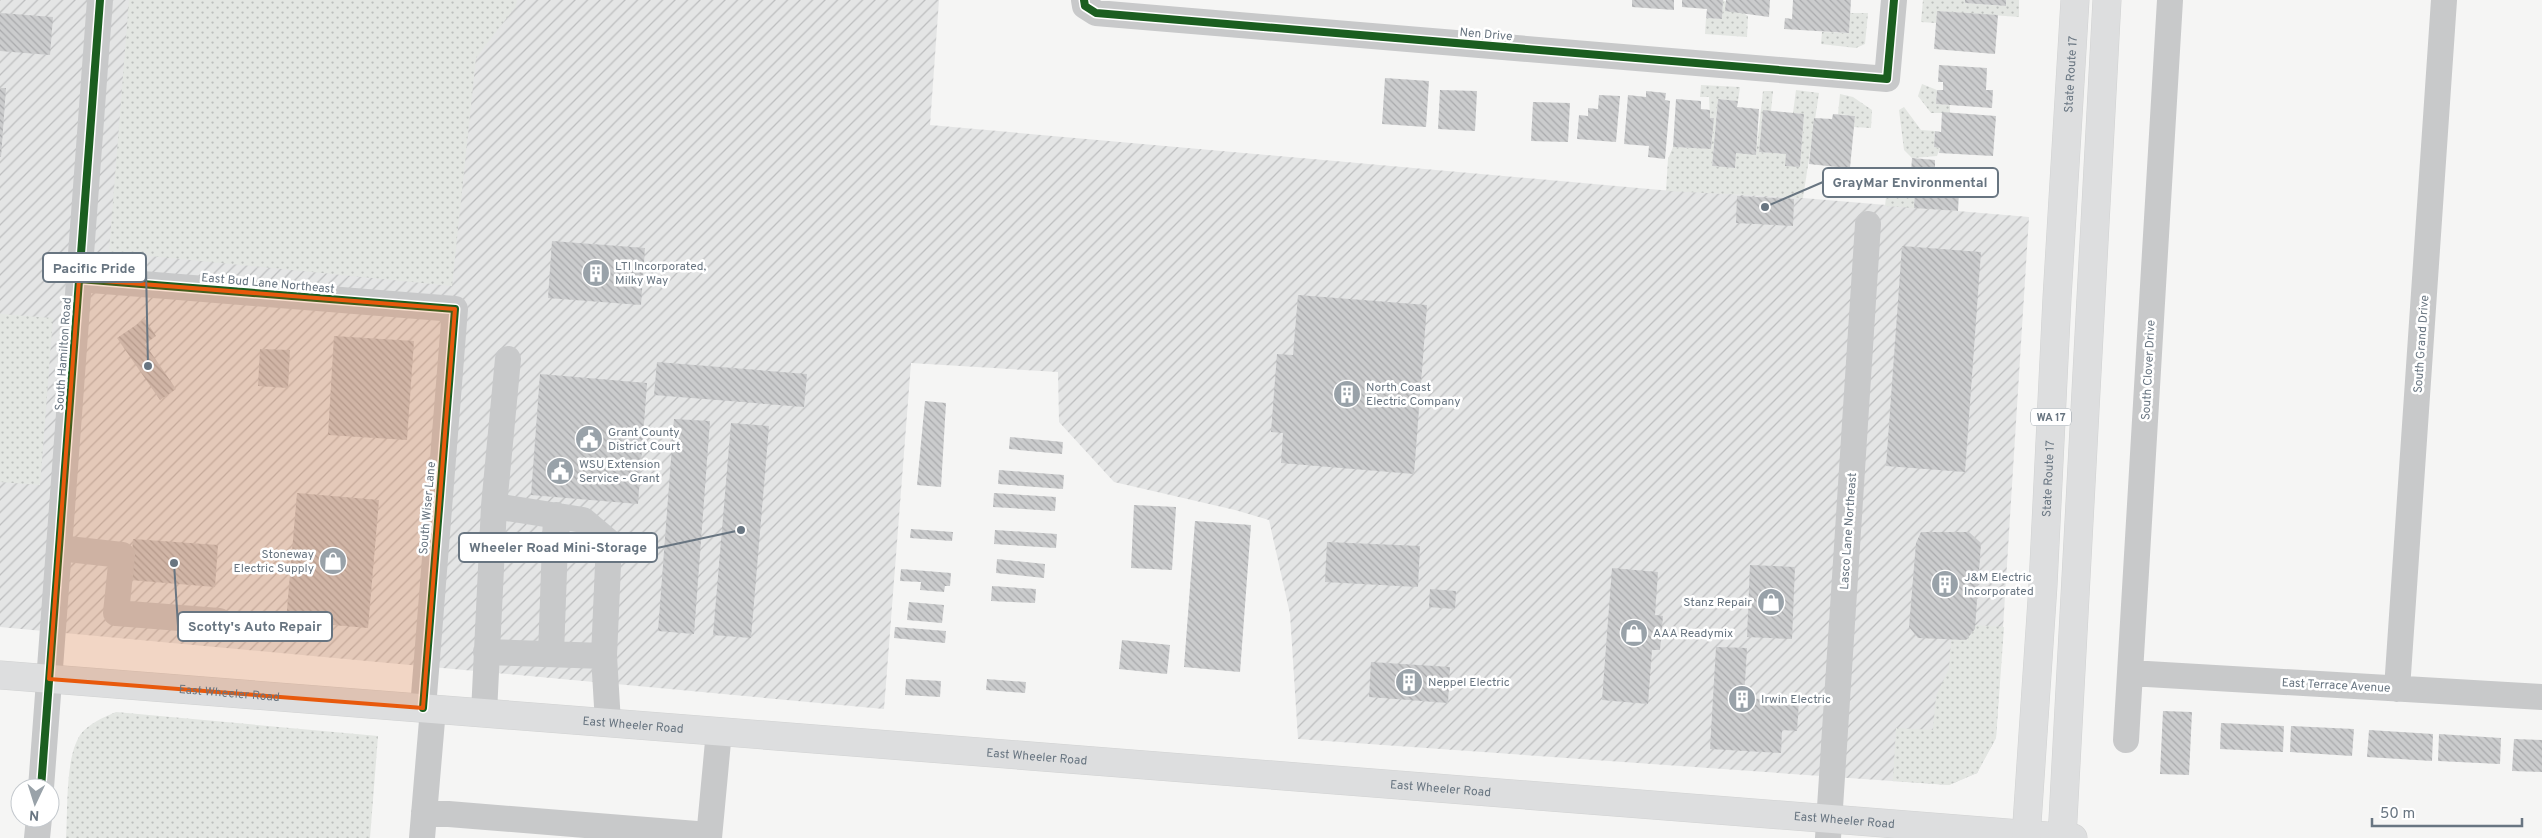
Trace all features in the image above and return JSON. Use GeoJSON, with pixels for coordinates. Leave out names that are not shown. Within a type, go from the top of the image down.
{"type":"FeatureCollection","features":[{"type":"Feature","properties":{"kind":"main road","name":"State Route 17"},"geometry":{"type":"LineString","coordinates":[[2026,836],[2043,585],[2057,298],[2075,0]]}},
{"type":"Feature","properties":{"kind":"main road","name":"WA 17"},"geometry":{"type":"LineString","coordinates":[[2065,838],[2107,0]]}},
{"type":"Feature","properties":{"kind":"main road","name":"East Wheeler Road"},"geometry":{"type":"LineString","coordinates":[[0,675],[719,732],[1829,828],[2065,838]]}},
{"type":"Feature","properties":{"kind":"street","name":"South Hamilton Road"},"geometry":{"type":"LineString","coordinates":[[42,778],[100,0]]}},
{"type":"Feature","properties":{"kind":"street","name":"Nen Drive"},"geometry":{"type":"LineString","coordinates":[[1084,3],[1096,13],[1887,79],[1894,0]]}},
{"type":"Feature","properties":{"kind":"street","name":"South Clover Drive"},"geometry":{"type":"LineString","coordinates":[[2126,740],[2170,0]]}},
{"type":"Feature","properties":{"kind":"street","name":"South Grand Drive"},"geometry":{"type":"LineString","coordinates":[[2397,689],[2444,0]]}},
{"type":"Feature","properties":{"kind":"street","name":"Lasco Lane Northeast"},"geometry":{"type":"LineString","coordinates":[[1829,828],[1868,224]]}},
{"type":"Feature","properties":{"kind":"street","name":"East Bud Lane Northeast"},"geometry":{"type":"LineString","coordinates":[[80,279],[455,309]]}},
{"type":"Feature","properties":{"kind":"street","name":"South Wiser Lane"},"geometry":{"type":"LineString","coordinates":[[422,838],[428,709],[455,309]]}},
{"type":"Feature","properties":{"kind":"street"},"geometry":{"type":"LineString","coordinates":[[484,713],[494,506],[508,359]]}},
{"type":"Feature","properties":{"kind":"street"},"geometry":{"type":"LineString","coordinates":[[494,506],[583,520],[609,542],[604,656],[608,723]]}},
{"type":"Feature","properties":{"kind":"street"},"geometry":{"type":"LineString","coordinates":[[551,654],[556,515]]}},
{"type":"Feature","properties":{"kind":"street"},"geometry":{"type":"LineString","coordinates":[[59,548],[122,555],[116,613],[219,621]]}},
{"type":"Feature","properties":{"kind":"street"},"geometry":{"type":"LineString","coordinates":[[486,652],[604,656]]}},
{"type":"Feature","properties":{"kind":"street","name":"East Terrace Avenue"},"geometry":{"type":"LineString","coordinates":[[2130,673],[2542,697]]}},
{"type":"Feature","properties":{"kind":"street"},"geometry":{"type":"LineString","coordinates":[[424,812],[709,836],[719,732]]}},
{"type":"Feature","properties":{"kind":"highlighted area"},"geometry":{"type":"Polygon","coordinates":[[[79,279],[455,309],[423,708],[49,679],[79,279]]]}},
{"type":"Feature","properties":{"kind":"shaded area"},"geometry":{"type":"Polygon","coordinates":[[[0,0],[939,0],[930,125],[1661,190],[1803,198],[2029,217],[1996,738],[1977,773],[1949,785],[1298,739],[1290,614],[1269,520],[1235,510],[1114,482],[1059,422],[1058,372],[911,363],[884,709],[0,627],[0,0]]]}},
{"type":"Feature","properties":{"kind":"shaded area"},"geometry":{"type":"Polygon","coordinates":[[[129,0],[517,0],[516,6],[476,58],[452,286],[109,252],[129,0]]]}},
{"type":"Feature","properties":{"kind":"shaded area"},"geometry":{"type":"Polygon","coordinates":[[[1723,0],[1748,16],[1747,37],[1705,34],[1706,18],[1722,19],[1723,0]]]}},
{"type":"Feature","properties":{"kind":"shaded area"},"geometry":{"type":"Polygon","coordinates":[[[1923,0],[1965,0],[1965,3],[2005,6],[2006,0],[2019,0],[2019,17],[1937,11],[1936,23],[1921,22],[1923,0]]]}},
{"type":"Feature","properties":{"kind":"shaded area"},"geometry":{"type":"Polygon","coordinates":[[[1850,13],[1868,13],[1865,44],[1856,48],[1821,44],[1822,32],[1849,33],[1850,13]]]}},
{"type":"Feature","properties":{"kind":"shaded area"},"geometry":{"type":"Polygon","coordinates":[[[1922,84],[1937,90],[1936,104],[1950,105],[1950,113],[1931,113],[1918,96],[1922,84]]]}},
{"type":"Feature","properties":{"kind":"shaded area"},"geometry":{"type":"Polygon","coordinates":[[[1701,85],[1740,87],[1738,101],[1718,99],[1712,166],[1735,168],[1736,153],[1756,154],[1763,91],[1773,91],[1771,111],[1763,111],[1759,152],[1786,154],[1800,167],[1804,114],[1793,113],[1796,90],[1819,93],[1803,198],[1666,191],[1668,159],[1673,147],[1711,149],[1714,118],[1710,118],[1709,97],[1700,97],[1701,85]]]}},
{"type":"Feature","properties":{"kind":"shaded area"},"geometry":{"type":"Polygon","coordinates":[[[1840,94],[1853,97],[1872,110],[1871,128],[1854,127],[1855,116],[1838,114],[1840,94]]]}},
{"type":"Feature","properties":{"kind":"shaded area"},"geometry":{"type":"Polygon","coordinates":[[[1904,107],[1921,130],[1935,131],[1934,147],[1940,148],[1937,156],[1912,158],[1904,150],[1899,110],[1904,107]]]}},
{"type":"Feature","properties":{"kind":"shaded area"},"geometry":{"type":"Polygon","coordinates":[[[1887,188],[1915,193],[1914,208],[1885,206],[1887,188]]]}},
{"type":"Feature","properties":{"kind":"shaded area"},"geometry":{"type":"Polygon","coordinates":[[[0,314],[53,318],[40,485],[0,482],[0,314]]]}},
{"type":"Feature","properties":{"kind":"shaded area"},"geometry":{"type":"Polygon","coordinates":[[[1975,625],[2004,627],[1996,738],[1977,773],[1949,785],[1893,781],[1896,728],[1933,730],[1936,696],[1949,669],[1951,639],[1966,640],[1975,625]]]}},
{"type":"Feature","properties":{"kind":"shaded area"},"geometry":{"type":"Polygon","coordinates":[[[116,712],[378,736],[370,838],[66,838],[67,799],[75,745],[87,727],[116,712]]]}},
{"type":"Feature","properties":{"kind":"building"},"geometry":{"type":"Polygon","coordinates":[[[1632,0],[1674,0],[1674,10],[1632,7],[1632,0]]]}},
{"type":"Feature","properties":{"kind":"building"},"geometry":{"type":"Polygon","coordinates":[[[1682,0],[1723,0],[1722,19],[1706,18],[1707,9],[1682,7],[1682,0]]]}},
{"type":"Feature","properties":{"kind":"building"},"geometry":{"type":"Polygon","coordinates":[[[1726,0],[1770,0],[1769,17],[1725,11],[1726,0]]]}},
{"type":"Feature","properties":{"kind":"building"},"geometry":{"type":"Polygon","coordinates":[[[1793,0],[1851,0],[1849,33],[1784,29],[1785,18],[1792,19],[1793,0]]]}},
{"type":"Feature","properties":{"kind":"building"},"geometry":{"type":"Polygon","coordinates":[[[1965,0],[2006,0],[2006,6],[1965,3],[1965,0]]]}},
{"type":"Feature","properties":{"kind":"building"},"geometry":{"type":"Polygon","coordinates":[[[1937,11],[1998,15],[1995,54],[1934,49],[1937,11]]]}},
{"type":"Feature","properties":{"kind":"building"},"geometry":{"type":"Polygon","coordinates":[[[0,13],[53,17],[50,55],[0,51],[0,13]]]}},
{"type":"Feature","properties":{"kind":"building"},"geometry":{"type":"Polygon","coordinates":[[[1939,65],[1987,68],[1986,90],[1993,90],[1992,108],[1936,104],[1937,90],[1943,90],[1943,82],[1938,82],[1939,65]]]}},
{"type":"Feature","properties":{"kind":"building"},"geometry":{"type":"Polygon","coordinates":[[[1385,78],[1429,81],[1426,127],[1382,124],[1385,78]]]}},
{"type":"Feature","properties":{"kind":"building"},"geometry":{"type":"Polygon","coordinates":[[[0,88],[6,88],[1,157],[0,157],[0,88]]]}},
{"type":"Feature","properties":{"kind":"building"},"geometry":{"type":"Polygon","coordinates":[[[1440,90],[1477,91],[1475,131],[1438,129],[1440,90]]]}},
{"type":"Feature","properties":{"kind":"building"},"geometry":{"type":"Polygon","coordinates":[[[1646,91],[1666,93],[1665,100],[1670,101],[1665,159],[1648,157],[1649,146],[1624,144],[1628,95],[1646,97],[1646,91]]]}},
{"type":"Feature","properties":{"kind":"building"},"geometry":{"type":"Polygon","coordinates":[[[1599,95],[1620,96],[1616,142],[1577,139],[1579,115],[1588,116],[1588,108],[1598,109],[1599,95]]]}},
{"type":"Feature","properties":{"kind":"building"},"geometry":{"type":"Polygon","coordinates":[[[1676,99],[1701,101],[1701,109],[1710,110],[1710,118],[1714,118],[1711,149],[1673,147],[1676,99]]]}},
{"type":"Feature","properties":{"kind":"building"},"geometry":{"type":"Polygon","coordinates":[[[1718,99],[1738,101],[1737,107],[1759,109],[1756,155],[1736,153],[1735,168],[1712,166],[1718,99]]]}},
{"type":"Feature","properties":{"kind":"building"},"geometry":{"type":"Polygon","coordinates":[[[1533,102],[1570,103],[1568,142],[1531,141],[1533,102]]]}},
{"type":"Feature","properties":{"kind":"building"},"geometry":{"type":"Polygon","coordinates":[[[1763,110],[1804,114],[1800,167],[1785,166],[1786,154],[1759,152],[1763,110]]]}},
{"type":"Feature","properties":{"kind":"building"},"geometry":{"type":"Polygon","coordinates":[[[1942,112],[1996,116],[1993,156],[1939,153],[1940,148],[1934,147],[1935,131],[1941,132],[1942,112]]]}},
{"type":"Feature","properties":{"kind":"building"},"geometry":{"type":"Polygon","coordinates":[[[1833,114],[1855,116],[1849,178],[1836,176],[1837,167],[1809,164],[1814,118],[1832,119],[1833,114]]]}},
{"type":"Feature","properties":{"kind":"building"},"geometry":{"type":"Polygon","coordinates":[[[1912,158],[1935,160],[1935,171],[1960,173],[1958,211],[1914,208],[1915,187],[1910,187],[1912,158]]]}},
{"type":"Feature","properties":{"kind":"building"},"geometry":{"type":"Polygon","coordinates":[[[1737,196],[1794,199],[1793,226],[1736,223],[1737,196]]]}},
{"type":"Feature","properties":{"kind":"building","name":"LTI Incorporated, Milky Way"},"geometry":{"type":"Polygon","coordinates":[[[552,241],[645,248],[641,305],[548,298],[552,241]]]}},
{"type":"Feature","properties":{"kind":"building"},"geometry":{"type":"Polygon","coordinates":[[[1902,246],[1981,252],[1965,472],[1886,466],[1902,246]]]}},
{"type":"Feature","properties":{"kind":"building","name":"North Coast Electric Company"},"geometry":{"type":"Polygon","coordinates":[[[1298,295],[1427,305],[1414,474],[1281,463],[1283,433],[1271,432],[1277,354],[1293,355],[1298,295]]]}},
{"type":"Feature","properties":{"kind":"building"},"geometry":{"type":"Polygon","coordinates":[[[145,319],[156,336],[145,344],[176,389],[160,400],[117,338],[145,319]]]}},
{"type":"Feature","properties":{"kind":"building"},"geometry":{"type":"Polygon","coordinates":[[[334,336],[414,341],[407,440],[328,435],[334,336]]]}},
{"type":"Feature","properties":{"kind":"building"},"geometry":{"type":"Polygon","coordinates":[[[260,349],[290,350],[288,388],[258,386],[260,349]]]}},
{"type":"Feature","properties":{"kind":"building"},"geometry":{"type":"Polygon","coordinates":[[[657,362],[807,374],[804,407],[654,395],[657,362]]]}},
{"type":"Feature","properties":{"kind":"building","name":"Grant County District Court"},"geometry":{"type":"Polygon","coordinates":[[[540,374],[647,383],[638,504],[531,495],[540,374]]]}},
{"type":"Feature","properties":{"kind":"building"},"geometry":{"type":"Polygon","coordinates":[[[925,401],[946,403],[941,487],[917,485],[925,401]]]}},
{"type":"Feature","properties":{"kind":"building"},"geometry":{"type":"Polygon","coordinates":[[[674,419],[710,421],[694,634],[658,631],[674,419]]]}},
{"type":"Feature","properties":{"kind":"building"},"geometry":{"type":"Polygon","coordinates":[[[731,423],[769,426],[751,638],[713,635],[731,423]]]}},
{"type":"Feature","properties":{"kind":"building"},"geometry":{"type":"Polygon","coordinates":[[[1010,437],[1063,442],[1062,454],[1009,449],[1010,437]]]}},
{"type":"Feature","properties":{"kind":"building"},"geometry":{"type":"Polygon","coordinates":[[[999,470],[1064,475],[1063,489],[998,484],[999,470]]]}},
{"type":"Feature","properties":{"kind":"building","name":"Stoneway Electric Supply"},"geometry":{"type":"Polygon","coordinates":[[[297,493],[379,500],[368,628],[286,621],[297,493]]]}},
{"type":"Feature","properties":{"kind":"building"},"geometry":{"type":"Polygon","coordinates":[[[994,493],[1056,497],[1055,511],[993,507],[994,493]]]}},
{"type":"Feature","properties":{"kind":"building"},"geometry":{"type":"Polygon","coordinates":[[[1134,505],[1176,507],[1172,570],[1131,568],[1134,505]]]}},
{"type":"Feature","properties":{"kind":"building"},"geometry":{"type":"Polygon","coordinates":[[[1195,521],[1251,525],[1240,672],[1184,667],[1195,521]]]}},
{"type":"Feature","properties":{"kind":"building"},"geometry":{"type":"Polygon","coordinates":[[[911,529],[953,532],[952,541],[910,538],[911,529]]]}},
{"type":"Feature","properties":{"kind":"building"},"geometry":{"type":"Polygon","coordinates":[[[995,530],[1057,534],[1056,548],[994,544],[995,530]]]}},
{"type":"Feature","properties":{"kind":"building","name":"J&M Electric Incorporated"},"geometry":{"type":"Polygon","coordinates":[[[1921,532],[1969,532],[1981,543],[1975,629],[1966,640],[1918,638],[1909,627],[1916,543],[1921,532]]]}},
{"type":"Feature","properties":{"kind":"building"},"geometry":{"type":"Polygon","coordinates":[[[133,539],[218,545],[215,587],[130,580],[133,539]]]}},
{"type":"Feature","properties":{"kind":"building"},"geometry":{"type":"Polygon","coordinates":[[[1327,542],[1420,546],[1418,587],[1325,582],[1327,542]]]}},
{"type":"Feature","properties":{"kind":"building"},"geometry":{"type":"Polygon","coordinates":[[[997,559],[1045,564],[1044,578],[996,573],[997,559]]]}},
{"type":"Feature","properties":{"kind":"building","name":"Stanz Repair"},"geometry":{"type":"Polygon","coordinates":[[[1750,565],[1795,567],[1792,639],[1747,637],[1750,565]]]}},
{"type":"Feature","properties":{"kind":"building","name":"AAA Readymix"},"geometry":{"type":"Polygon","coordinates":[[[1612,568],[1658,572],[1655,615],[1663,616],[1660,650],[1652,650],[1648,704],[1602,700],[1612,568]]]}},
{"type":"Feature","properties":{"kind":"building"},"geometry":{"type":"Polygon","coordinates":[[[901,569],[951,573],[950,586],[945,586],[944,592],[920,590],[921,582],[900,581],[901,569]]]}},
{"type":"Feature","properties":{"kind":"building"},"geometry":{"type":"Polygon","coordinates":[[[992,586],[1036,589],[1035,603],[991,601],[992,586]]]}},
{"type":"Feature","properties":{"kind":"building"},"geometry":{"type":"Polygon","coordinates":[[[1430,589],[1456,591],[1455,609],[1429,607],[1430,589]]]}},
{"type":"Feature","properties":{"kind":"building"},"geometry":{"type":"Polygon","coordinates":[[[909,602],[944,605],[942,623],[907,620],[909,602]]]}},
{"type":"Feature","properties":{"kind":"building"},"geometry":{"type":"Polygon","coordinates":[[[895,627],[946,631],[945,643],[894,638],[895,627]]]}},
{"type":"Feature","properties":{"kind":"building"},"geometry":{"type":"Polygon","coordinates":[[[1122,640],[1170,645],[1167,674],[1119,669],[1122,640]]]}},
{"type":"Feature","properties":{"kind":"building","name":"Irwin Electric"},"geometry":{"type":"Polygon","coordinates":[[[1716,647],[1747,648],[1744,698],[1799,701],[1797,731],[1782,730],[1781,753],[1710,749],[1716,647]]]}},
{"type":"Feature","properties":{"kind":"building","name":"Neppel Electric"},"geometry":{"type":"Polygon","coordinates":[[[1371,662],[1450,667],[1448,703],[1369,697],[1371,662]]]}},
{"type":"Feature","properties":{"kind":"building"},"geometry":{"type":"Polygon","coordinates":[[[906,679],[941,681],[940,697],[905,695],[906,679]]]}},
{"type":"Feature","properties":{"kind":"building"},"geometry":{"type":"Polygon","coordinates":[[[987,679],[1026,682],[1025,693],[986,690],[987,679]]]}},
{"type":"Feature","properties":{"kind":"building"},"geometry":{"type":"Polygon","coordinates":[[[2163,711],[2192,712],[2189,775],[2160,774],[2163,711]]]}},
{"type":"Feature","properties":{"kind":"building"},"geometry":{"type":"Polygon","coordinates":[[[2221,723],[2284,726],[2283,752],[2220,749],[2221,723]]]}},
{"type":"Feature","properties":{"kind":"building"},"geometry":{"type":"Polygon","coordinates":[[[2291,726],[2354,729],[2352,756],[2290,752],[2291,726]]]}},
{"type":"Feature","properties":{"kind":"building"},"geometry":{"type":"Polygon","coordinates":[[[2369,730],[2433,734],[2432,761],[2367,757],[2369,730]]]}},
{"type":"Feature","properties":{"kind":"building"},"geometry":{"type":"Polygon","coordinates":[[[2439,734],[2501,738],[2500,764],[2438,761],[2439,734]]]}},
{"type":"Feature","properties":{"kind":"building"},"geometry":{"type":"Polygon","coordinates":[[[2514,739],[2542,740],[2542,772],[2512,771],[2514,739]]]}},
{"type":"Feature","properties":{"kind":"cycle path"},"geometry":{"type":"LineString","coordinates":[[42,778],[100,0]]}},
{"type":"Feature","properties":{"kind":"cycle path"},"geometry":{"type":"LineString","coordinates":[[1084,0],[1085,6],[1096,13],[1887,79],[1894,0]]}},
{"type":"Feature","properties":{"kind":"cycle path"},"geometry":{"type":"LineString","coordinates":[[79,279],[455,309],[423,708]]}},
{"type":"Feature","properties":{"kind":"place","name":"GrayMar Environmental"},"geometry":{"type":"Point","coordinates":[1765,207]}},
{"type":"Feature","properties":{"kind":"place","name":"LTI Incorporated, Milky Way"},"geometry":{"type":"Point","coordinates":[596,273]}},
{"type":"Feature","properties":{"kind":"place","name":"Pacific Pride"},"geometry":{"type":"Point","coordinates":[148,366]}},
{"type":"Feature","properties":{"kind":"place","name":"North Coast Electric Company"},"geometry":{"type":"Point","coordinates":[1347,394]}},
{"type":"Feature","properties":{"kind":"place","name":"Grant County District Court"},"geometry":{"type":"Point","coordinates":[589,439]}},
{"type":"Feature","properties":{"kind":"place","name":"WSU Extension Service - Grant"},"geometry":{"type":"Point","coordinates":[560,471]}},
{"type":"Feature","properties":{"kind":"place","name":"Wheeler Road Mini-Storage"},"geometry":{"type":"Point","coordinates":[741,530]}},
{"type":"Feature","properties":{"kind":"place","name":"Stoneway Electric Supply"},"geometry":{"type":"Point","coordinates":[333,561]}},
{"type":"Feature","properties":{"kind":"place","name":"Scotty's Auto Repair"},"geometry":{"type":"Point","coordinates":[174,563]}},
{"type":"Feature","properties":{"kind":"place","name":"J&M Electric Incorporated"},"geometry":{"type":"Point","coordinates":[1945,584]}},
{"type":"Feature","properties":{"kind":"place","name":"Stanz Repair"},"geometry":{"type":"Point","coordinates":[1771,602]}},
{"type":"Feature","properties":{"kind":"place","name":"AAA Readymix"},"geometry":{"type":"Point","coordinates":[1634,633]}},
{"type":"Feature","properties":{"kind":"place","name":"Neppel Electric"},"geometry":{"type":"Point","coordinates":[1409,682]}},
{"type":"Feature","properties":{"kind":"place","name":"Irwin Electric"},"geometry":{"type":"Point","coordinates":[1742,699]}}]}
